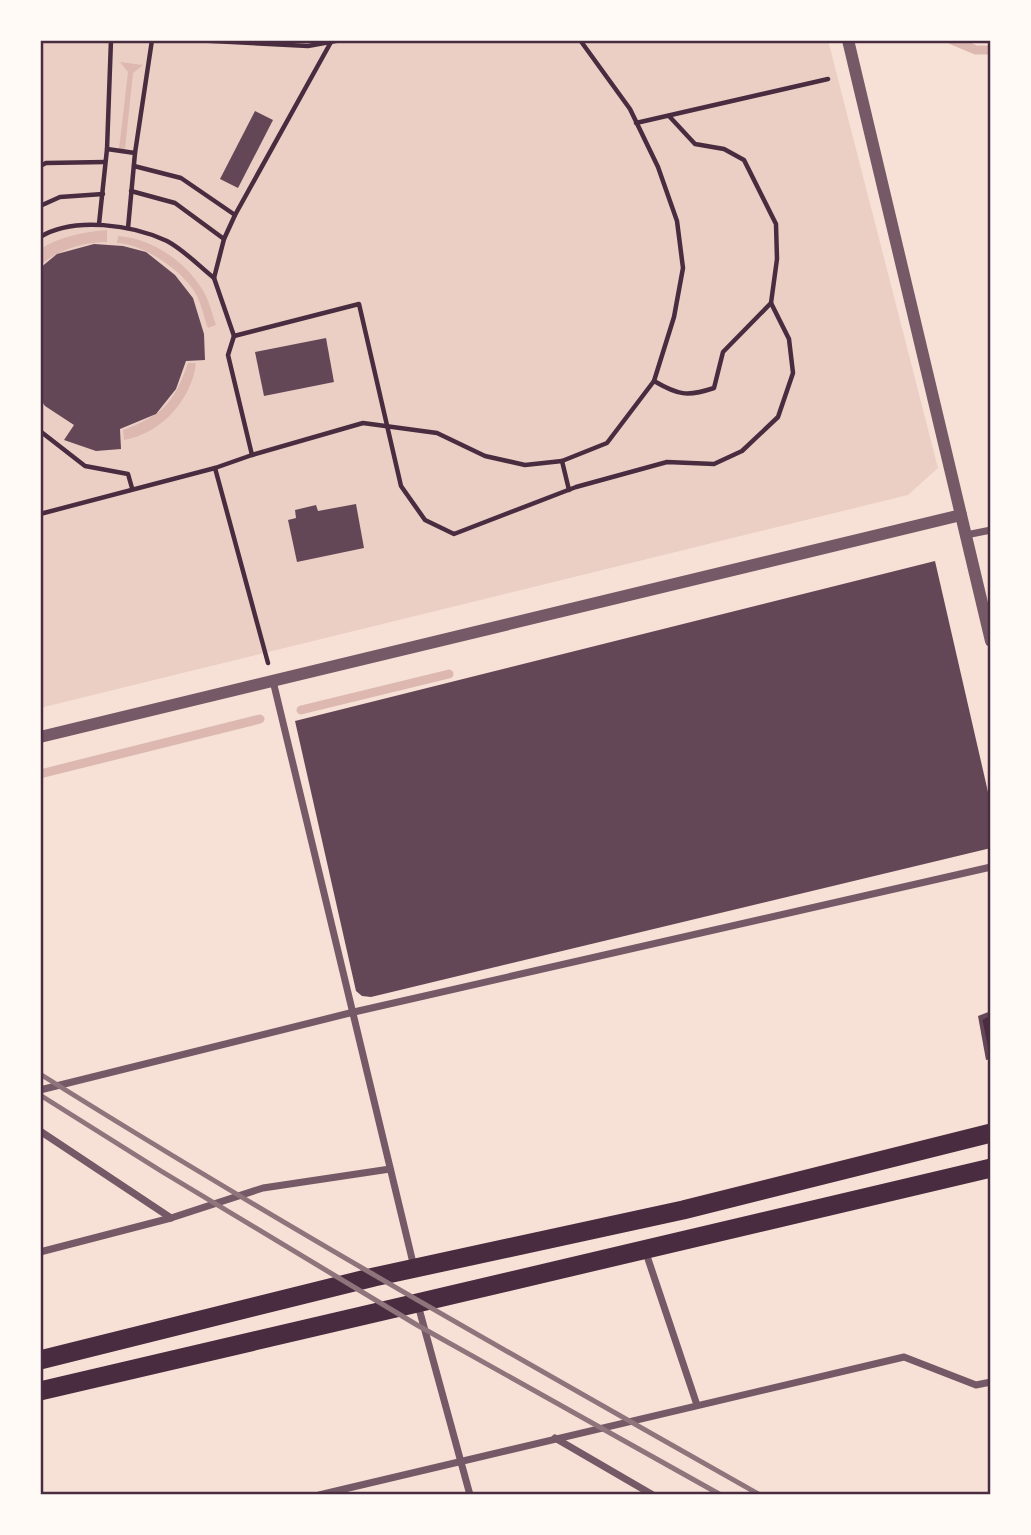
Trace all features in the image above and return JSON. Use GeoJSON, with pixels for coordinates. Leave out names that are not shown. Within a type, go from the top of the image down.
{"type":"FeatureCollection","features":[{"type":"Feature","properties":{"kind":"highway"},"geometry":{"type":"LineString","coordinates":[[40,1360],[414,1268],[682,1210],[991,1133]]}},
{"type":"Feature","properties":{"kind":"highway"},"geometry":{"type":"LineString","coordinates":[[40,1391],[991,1168]]}},
{"type":"Feature","properties":{"kind":"street"},"geometry":{"type":"LineString","coordinates":[[848,40],[991,641]]}},
{"type":"Feature","properties":{"kind":"street"},"geometry":{"type":"LineString","coordinates":[[40,737],[961,515]]}},
{"type":"Feature","properties":{"kind":"street"},"geometry":{"type":"LineString","coordinates":[[966,535],[991,530]]}},
{"type":"Feature","properties":{"kind":"street"},"geometry":{"type":"LineString","coordinates":[[273,681],[414,1268]]}},
{"type":"Feature","properties":{"kind":"street"},"geometry":{"type":"LineString","coordinates":[[40,1090],[354,1012],[991,867]]}},
{"type":"Feature","properties":{"kind":"street"},"geometry":{"type":"LineString","coordinates":[[40,1131],[171,1218]]}},
{"type":"Feature","properties":{"kind":"street"},"geometry":{"type":"LineString","coordinates":[[40,1252],[171,1218],[263,1188],[390,1168]]}},
{"type":"Feature","properties":{"kind":"street"},"geometry":{"type":"LineString","coordinates":[[646,1250],[697,1405]]}},
{"type":"Feature","properties":{"kind":"street"},"geometry":{"type":"LineString","coordinates":[[417,1301],[470,1495]]}},
{"type":"Feature","properties":{"kind":"street"},"geometry":{"type":"LineString","coordinates":[[318,1495],[904,1357],[976,1385],[991,1382]]}},
{"type":"Feature","properties":{"kind":"street"},"geometry":{"type":"LineString","coordinates":[[555,1438],[653,1495]]}},
{"type":"Feature","properties":{"kind":"path"},"geometry":{"type":"LineString","coordinates":[[102,224],[111,40]]}},
{"type":"Feature","properties":{"kind":"path"},"geometry":{"type":"LineString","coordinates":[[126,228],[152,40]]}},
{"type":"Feature","properties":{"kind":"path"},"geometry":{"type":"LineString","coordinates":[[193,40],[308,46],[341,40]]}},
{"type":"Feature","properties":{"kind":"path"},"geometry":{"type":"LineString","coordinates":[[40,514],[215,468],[363,423],[437,433],[485,456],[525,465],[562,461],[607,443],[654,380],[674,317],[683,268],[677,221],[658,167],[630,109],[580,40]]}},
{"type":"Feature","properties":{"kind":"path"},"geometry":{"type":"LineString","coordinates":[[214,278],[224,239],[235,215],[331,42]]}},
{"type":"Feature","properties":{"kind":"path"},"geometry":{"type":"LineString","coordinates":[[636,123],[828,79]]}},
{"type":"Feature","properties":{"kind":"path"},"geometry":{"type":"LineString","coordinates":[[234,336],[359,304],[401,486],[425,520],[453,534],[569,490],[667,462],[714,464],[742,451],[778,418],[793,373],[789,339],[771,303],[777,259],[776,224],[744,160],[724,149],[695,144],[669,116]]}},
{"type":"Feature","properties":{"kind":"path"},"geometry":{"type":"LineString","coordinates":[[107,149],[135,153]]}},
{"type":"Feature","properties":{"kind":"path"},"geometry":{"type":"LineString","coordinates":[[40,166],[46,163],[105,162]]}},
{"type":"Feature","properties":{"kind":"path"},"geometry":{"type":"LineString","coordinates":[[134,166],[181,177],[235,215]]}},
{"type":"Feature","properties":{"kind":"path"},"geometry":{"type":"LineString","coordinates":[[131,191],[175,203],[224,239]]}},
{"type":"Feature","properties":{"kind":"path"},"geometry":{"type":"LineString","coordinates":[[40,206],[60,197],[103,194]]}},
{"type":"Feature","properties":{"kind":"path"},"geometry":{"type":"LineString","coordinates":[[40,237],[50,231],[102,224],[126,228],[168,242],[214,278],[234,336],[228,355],[251,455]]}},
{"type":"Feature","properties":{"kind":"path"},"geometry":{"type":"LineString","coordinates":[[654,380],[677,394],[699,393],[714,387],[723,352],[771,303]]}},
{"type":"Feature","properties":{"kind":"path"},"geometry":{"type":"LineString","coordinates":[[40,431],[85,466],[128,474],[132,488]]}},
{"type":"Feature","properties":{"kind":"path"},"geometry":{"type":"LineString","coordinates":[[562,461],[569,490]]}},
{"type":"Feature","properties":{"kind":"path"},"geometry":{"type":"LineString","coordinates":[[215,468],[273,681]]}},
{"type":"Feature","properties":{"kind":"path"},"geometry":{"type":"LineString","coordinates":[[991,1018],[985,1020],[991,1050]]}},
{"type":"Feature","properties":{"kind":"shaded area"},"geometry":{"type":"Polygon","coordinates":[[[40,40],[828,40],[938,468],[908,495],[40,708],[40,40]]]}},
{"type":"Feature","properties":{"kind":"shaded area"},"geometry":{"type":"Polygon","coordinates":[[[120,62],[143,65],[133,73],[125,149],[119,149],[128,72],[120,62]]]}},
{"type":"Feature","properties":{"kind":"shaded area"},"geometry":{"type":"Polygon","coordinates":[[[107,230],[107,242],[71,248],[40,265],[40,249],[73,235],[107,230]]]}},
{"type":"Feature","properties":{"kind":"shaded area"},"geometry":{"type":"Polygon","coordinates":[[[118,236],[143,241],[177,260],[204,293],[216,325],[208,328],[197,296],[174,269],[139,248],[117,243],[118,236]]]}},
{"type":"Feature","properties":{"kind":"shaded area"},"geometry":{"type":"Polygon","coordinates":[[[188,363],[196,363],[193,377],[181,402],[172,413],[150,431],[124,440],[123,430],[148,419],[172,398],[188,363]]]}},
{"type":"Feature","properties":{"kind":"building"},"geometry":{"type":"Polygon","coordinates":[[[255,111],[273,120],[238,188],[220,179],[255,111]]]}},
{"type":"Feature","properties":{"kind":"building"},"geometry":{"type":"Polygon","coordinates":[[[94,244],[123,246],[146,252],[175,275],[193,298],[204,334],[205,360],[186,361],[176,389],[156,414],[120,429],[121,449],[96,451],[64,440],[74,425],[45,406],[40,399],[40,268],[57,254],[94,244]]]}},
{"type":"Feature","properties":{"kind":"building"},"geometry":{"type":"Polygon","coordinates":[[[326,338],[334,382],[264,396],[255,352],[326,338]]]}},
{"type":"Feature","properties":{"kind":"building"},"geometry":{"type":"Polygon","coordinates":[[[356,504],[364,548],[297,562],[288,520],[296,518],[295,510],[316,505],[318,511],[356,504]]]}},
{"type":"Feature","properties":{"kind":"building"},"geometry":{"type":"Polygon","coordinates":[[[935,561],[991,805],[991,848],[371,997],[362,996],[356,991],[295,721],[935,561]]]}},
{"type":"Feature","properties":{"kind":"building"},"geometry":{"type":"Polygon","coordinates":[[[991,1011],[991,1059],[986,1060],[978,1016],[991,1011]]]}},
{"type":"Feature","properties":{"kind":"waterway"},"geometry":{"type":"LineString","coordinates":[[952,40],[976,50],[991,50]]}},
{"type":"Feature","properties":{"kind":"waterway"},"geometry":{"type":"LineString","coordinates":[[301,710],[449,674]]}},
{"type":"Feature","properties":{"kind":"waterway"},"geometry":{"type":"LineString","coordinates":[[40,774],[260,719]]}},
{"type":"Feature","properties":{"kind":"railway"},"geometry":{"type":"LineString","coordinates":[[40,1074],[308,1236],[760,1495]]}},
{"type":"Feature","properties":{"kind":"railway"},"geometry":{"type":"LineString","coordinates":[[40,1095],[417,1325],[721,1495]]}}]}
